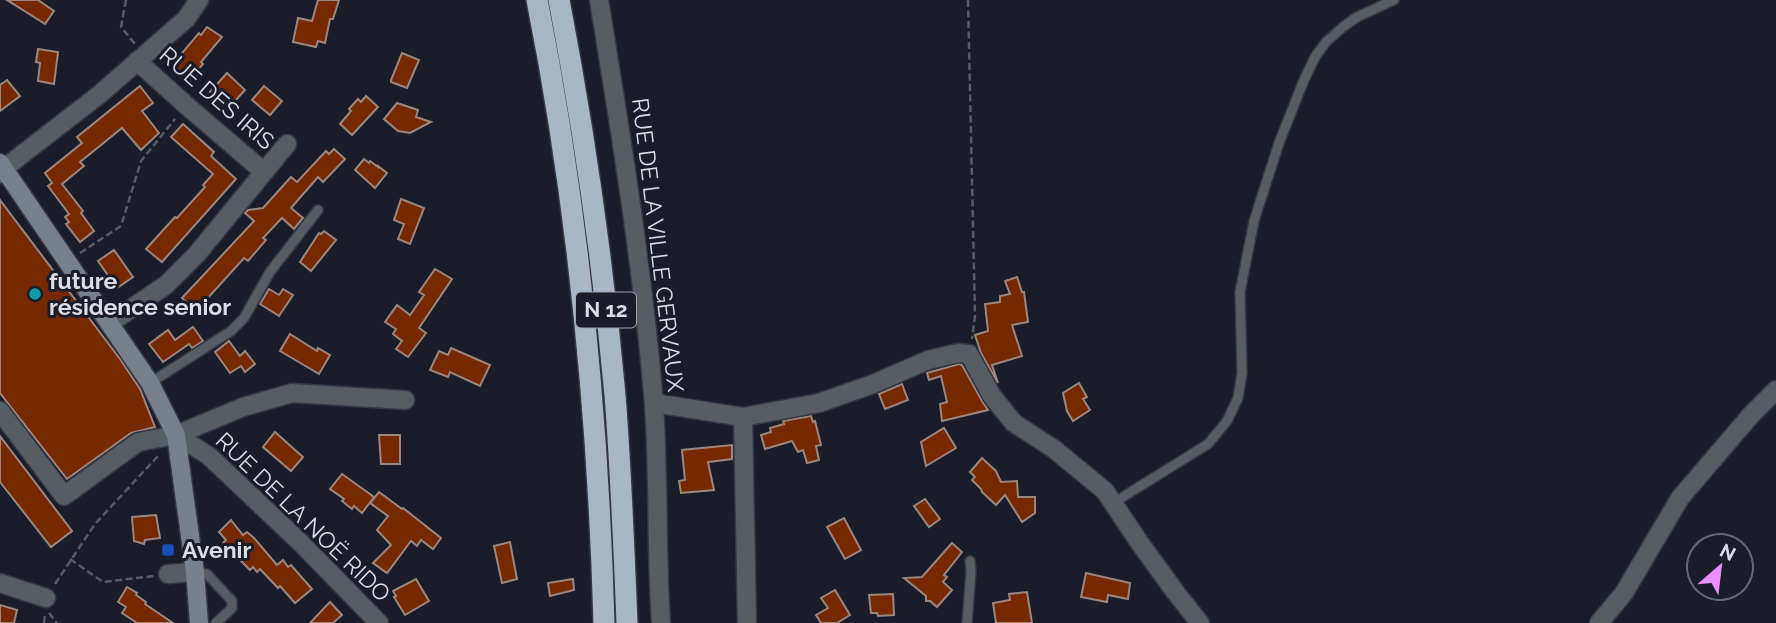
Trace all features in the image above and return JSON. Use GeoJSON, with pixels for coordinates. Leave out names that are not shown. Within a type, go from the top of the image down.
{"type":"FeatureCollection","features":[{"type":"Feature","properties":{"kind":"highway","name":"N 12"},"geometry":{"type":"LineString","coordinates":[[537,0],[550,66],[580,276],[599,488],[604,623]]}},
{"type":"Feature","properties":{"kind":"highway","name":"N 12"},"geometry":{"type":"LineString","coordinates":[[559,0],[579,111],[605,300],[616,408],[627,623]]}},
{"type":"Feature","properties":{"kind":"street"},"geometry":{"type":"LineString","coordinates":[[199,0],[186,19],[100,94],[1,169],[150,383],[176,435],[195,572],[199,623]]}},
{"type":"Feature","properties":{"kind":"street","name":"RUE DE LA VILLE GERVAUX"},"geometry":{"type":"LineString","coordinates":[[598,0],[627,168],[646,313],[654,403],[661,623]]}},
{"type":"Feature","properties":{"kind":"street","name":"RUE DES IRIS"},"geometry":{"type":"LineString","coordinates":[[140,58],[187,106],[264,172]]}},
{"type":"Feature","properties":{"kind":"street","name":"RUE DES IRIS"},"geometry":{"type":"LineString","coordinates":[[110,323],[166,285],[197,254],[287,144]]}},
{"type":"Feature","properties":{"kind":"street"},"geometry":{"type":"LineString","coordinates":[[654,403],[743,417],[819,402],[873,384],[928,360],[958,353],[969,354],[992,396],[1014,423],[1054,449],[1105,491],[1152,561],[1200,623]]}},
{"type":"Feature","properties":{"kind":"street"},"geometry":{"type":"LineString","coordinates":[[1599,623],[1624,593],[1680,498],[1776,390]]}},
{"type":"Feature","properties":{"kind":"street"},"geometry":{"type":"LineString","coordinates":[[0,411],[64,496],[138,442],[176,435],[243,407],[292,393],[405,400]]}},
{"type":"Feature","properties":{"kind":"street"},"geometry":{"type":"LineString","coordinates":[[743,417],[747,623]]}},
{"type":"Feature","properties":{"kind":"street","name":"RUE DE LA NOË RIDO"},"geometry":{"type":"LineString","coordinates":[[176,435],[209,456],[302,543],[379,623]]}},
{"type":"Feature","properties":{"kind":"street"},"geometry":{"type":"LineString","coordinates":[[168,574],[195,572]]}},
{"type":"Feature","properties":{"kind":"street"},"geometry":{"type":"LineString","coordinates":[[0,583],[46,603]]}},
{"type":"Feature","properties":{"kind":"lane"},"geometry":{"type":"LineString","coordinates":[[1113,503],[1208,444],[1227,421],[1238,398],[1242,373],[1240,292],[1254,221],[1279,143],[1304,80],[1326,42],[1357,17],[1394,0]]}},
{"type":"Feature","properties":{"kind":"lane"},"geometry":{"type":"LineString","coordinates":[[150,383],[231,331],[244,318],[270,272],[317,210]]}},
{"type":"Feature","properties":{"kind":"lane"},"geometry":{"type":"LineString","coordinates":[[967,623],[970,561]]}},
{"type":"Feature","properties":{"kind":"lane"},"geometry":{"type":"LineString","coordinates":[[195,572],[207,574],[232,601],[232,608],[216,623]]}},
{"type":"Feature","properties":{"kind":"path"},"geometry":{"type":"LineString","coordinates":[[126,0],[121,27],[140,58]]}},
{"type":"Feature","properties":{"kind":"path"},"geometry":{"type":"LineString","coordinates":[[968,0],[975,316],[969,354]]}},
{"type":"Feature","properties":{"kind":"path"},"geometry":{"type":"LineString","coordinates":[[67,262],[121,226],[141,161],[187,106]]}},
{"type":"Feature","properties":{"kind":"path"},"geometry":{"type":"LineString","coordinates":[[57,623],[46,603],[70,559],[95,524],[176,435]]}},
{"type":"Feature","properties":{"kind":"path"},"geometry":{"type":"LineString","coordinates":[[70,559],[103,582],[168,574]]}},
{"type":"Feature","properties":{"kind":"building"},"geometry":{"type":"Polygon","coordinates":[[[7,0],[38,0],[54,11],[45,24],[7,0]]]}},
{"type":"Feature","properties":{"kind":"building"},"geometry":{"type":"Polygon","coordinates":[[[318,0],[339,0],[333,19],[330,19],[325,43],[318,41],[316,47],[293,42],[298,18],[312,21],[318,0]]]}},
{"type":"Feature","properties":{"kind":"building"},"geometry":{"type":"Polygon","coordinates":[[[207,27],[222,37],[189,80],[171,66],[207,27]]]}},
{"type":"Feature","properties":{"kind":"building"},"geometry":{"type":"Polygon","coordinates":[[[38,49],[58,52],[54,84],[38,81],[38,49]]]}},
{"type":"Feature","properties":{"kind":"building"},"geometry":{"type":"Polygon","coordinates":[[[402,53],[419,60],[407,88],[391,82],[402,53]]]}},
{"type":"Feature","properties":{"kind":"building"},"geometry":{"type":"Polygon","coordinates":[[[227,73],[245,90],[227,110],[210,92],[227,73]]]}},
{"type":"Feature","properties":{"kind":"building"},"geometry":{"type":"Polygon","coordinates":[[[7,80],[20,96],[0,111],[0,85],[7,80]]]}},
{"type":"Feature","properties":{"kind":"building"},"geometry":{"type":"Polygon","coordinates":[[[140,86],[153,103],[142,111],[159,133],[141,150],[122,128],[80,162],[84,166],[62,184],[83,211],[81,213],[94,231],[80,242],[66,224],[69,222],[65,217],[69,214],[48,186],[52,183],[45,173],[82,143],[77,137],[140,86]]]}},
{"type":"Feature","properties":{"kind":"building"},"geometry":{"type":"Polygon","coordinates":[[[264,86],[282,101],[270,115],[252,100],[264,86]]]}},
{"type":"Feature","properties":{"kind":"building"},"geometry":{"type":"Polygon","coordinates":[[[366,96],[378,107],[352,135],[340,124],[358,99],[361,102],[366,96]]]}},
{"type":"Feature","properties":{"kind":"building"},"geometry":{"type":"Polygon","coordinates":[[[397,103],[418,110],[416,117],[431,122],[410,133],[398,131],[384,119],[397,103]]]}},
{"type":"Feature","properties":{"kind":"building"},"geometry":{"type":"Polygon","coordinates":[[[183,124],[214,152],[211,156],[236,179],[162,262],[146,249],[205,187],[203,185],[213,174],[171,137],[183,124]]]}},
{"type":"Feature","properties":{"kind":"building"},"geometry":{"type":"Polygon","coordinates":[[[334,149],[345,159],[323,182],[318,177],[291,208],[303,218],[294,229],[282,218],[263,238],[266,240],[248,261],[244,258],[196,311],[182,298],[254,221],[245,213],[248,210],[263,208],[291,177],[297,182],[326,151],[329,154],[334,149]]]}},
{"type":"Feature","properties":{"kind":"building"},"geometry":{"type":"Polygon","coordinates":[[[364,159],[387,173],[375,188],[355,170],[364,159]]]}},
{"type":"Feature","properties":{"kind":"building"},"geometry":{"type":"Polygon","coordinates":[[[401,199],[424,208],[410,244],[398,239],[404,224],[394,220],[401,199]]]}},
{"type":"Feature","properties":{"kind":"building","name":"future résidence senior"},"geometry":{"type":"Polygon","coordinates":[[[0,200],[120,359],[140,389],[155,427],[131,433],[67,479],[0,393],[0,200]]]}},
{"type":"Feature","properties":{"kind":"building"},"geometry":{"type":"Polygon","coordinates":[[[324,231],[336,240],[311,271],[300,262],[319,233],[324,231]]]}},
{"type":"Feature","properties":{"kind":"building"},"geometry":{"type":"Polygon","coordinates":[[[114,250],[133,277],[117,288],[98,261],[114,250]]]}},
{"type":"Feature","properties":{"kind":"building"},"geometry":{"type":"Polygon","coordinates":[[[435,269],[452,279],[419,328],[426,333],[408,357],[396,349],[402,341],[393,334],[396,329],[385,322],[397,305],[410,315],[424,295],[419,292],[435,269]]]}},
{"type":"Feature","properties":{"kind":"building"},"geometry":{"type":"Polygon","coordinates":[[[1017,277],[1024,292],[1028,322],[1012,325],[1022,356],[992,365],[998,383],[981,353],[975,335],[988,331],[985,304],[1000,302],[1000,296],[1010,294],[1005,281],[1017,277]]]}},
{"type":"Feature","properties":{"kind":"building"},"geometry":{"type":"Polygon","coordinates":[[[269,289],[279,295],[283,289],[293,295],[279,316],[260,304],[269,289]]]}},
{"type":"Feature","properties":{"kind":"building"},"geometry":{"type":"Polygon","coordinates":[[[193,327],[203,341],[192,348],[189,344],[163,362],[149,344],[168,330],[175,340],[193,327]]]}},
{"type":"Feature","properties":{"kind":"building"},"geometry":{"type":"Polygon","coordinates":[[[290,334],[317,351],[318,348],[330,355],[319,374],[280,351],[290,334]]]}},
{"type":"Feature","properties":{"kind":"building"},"geometry":{"type":"Polygon","coordinates":[[[229,341],[240,356],[245,351],[255,364],[245,372],[241,366],[230,373],[215,352],[229,341]]]}},
{"type":"Feature","properties":{"kind":"building"},"geometry":{"type":"Polygon","coordinates":[[[451,348],[490,365],[480,386],[450,372],[448,377],[430,370],[439,351],[448,355],[451,348]]]}},
{"type":"Feature","properties":{"kind":"building"},"geometry":{"type":"Polygon","coordinates":[[[959,364],[988,410],[942,421],[940,404],[947,402],[941,376],[929,380],[927,373],[959,364]]]}},
{"type":"Feature","properties":{"kind":"building"},"geometry":{"type":"Polygon","coordinates":[[[1079,383],[1087,397],[1083,399],[1090,410],[1073,421],[1067,411],[1063,393],[1079,383]]]}},
{"type":"Feature","properties":{"kind":"building"},"geometry":{"type":"Polygon","coordinates":[[[902,384],[908,400],[885,409],[879,394],[902,384]]]}},
{"type":"Feature","properties":{"kind":"building"},"geometry":{"type":"Polygon","coordinates":[[[811,416],[813,422],[815,421],[821,445],[816,446],[819,460],[807,463],[803,450],[798,452],[792,441],[765,449],[761,435],[771,432],[770,428],[784,424],[783,421],[811,416]]]}},
{"type":"Feature","properties":{"kind":"building"},"geometry":{"type":"Polygon","coordinates":[[[944,428],[956,448],[926,466],[921,442],[944,428]]]}},
{"type":"Feature","properties":{"kind":"building"},"geometry":{"type":"Polygon","coordinates":[[[275,432],[303,457],[291,471],[263,447],[275,432]]]}},
{"type":"Feature","properties":{"kind":"building"},"geometry":{"type":"Polygon","coordinates":[[[379,435],[400,435],[400,464],[381,464],[379,435]]]}},
{"type":"Feature","properties":{"kind":"building"},"geometry":{"type":"Polygon","coordinates":[[[0,436],[72,531],[51,547],[0,482],[0,436]]]}},
{"type":"Feature","properties":{"kind":"building"},"geometry":{"type":"Polygon","coordinates":[[[732,445],[732,459],[708,462],[714,490],[681,493],[679,481],[685,480],[682,450],[732,445]]]}},
{"type":"Feature","properties":{"kind":"building"},"geometry":{"type":"Polygon","coordinates":[[[982,458],[996,471],[1001,482],[1017,481],[1018,497],[1035,497],[1035,513],[1022,522],[1005,495],[996,505],[982,492],[972,480],[975,477],[970,472],[982,458]]]}},
{"type":"Feature","properties":{"kind":"building"},"geometry":{"type":"Polygon","coordinates":[[[342,474],[374,497],[362,513],[354,506],[352,509],[330,489],[342,474]]]}},
{"type":"Feature","properties":{"kind":"building"},"geometry":{"type":"Polygon","coordinates":[[[379,492],[441,538],[433,549],[421,540],[417,546],[411,541],[387,573],[373,563],[391,545],[377,530],[388,516],[370,503],[379,492]]]}},
{"type":"Feature","properties":{"kind":"building"},"geometry":{"type":"Polygon","coordinates":[[[925,499],[940,519],[929,527],[914,506],[925,499]]]}},
{"type":"Feature","properties":{"kind":"building"},"geometry":{"type":"Polygon","coordinates":[[[156,515],[160,538],[145,540],[144,544],[134,541],[132,517],[156,515]]]}},
{"type":"Feature","properties":{"kind":"building"},"geometry":{"type":"Polygon","coordinates":[[[844,518],[861,550],[845,559],[827,527],[844,518]]]}},
{"type":"Feature","properties":{"kind":"building"},"geometry":{"type":"Polygon","coordinates":[[[231,520],[243,535],[247,532],[254,538],[277,565],[283,560],[288,567],[291,565],[312,589],[295,603],[260,569],[257,572],[253,567],[250,570],[223,543],[226,540],[219,532],[231,520]]]}},
{"type":"Feature","properties":{"kind":"building"},"geometry":{"type":"Polygon","coordinates":[[[510,542],[517,579],[502,583],[494,546],[510,542]]]}},
{"type":"Feature","properties":{"kind":"building"},"geometry":{"type":"Polygon","coordinates":[[[952,543],[962,552],[944,575],[947,577],[943,582],[952,590],[937,607],[926,601],[926,596],[904,578],[922,577],[952,543]]]}},
{"type":"Feature","properties":{"kind":"building"},"geometry":{"type":"Polygon","coordinates":[[[1086,573],[1130,583],[1128,599],[1108,595],[1107,602],[1081,597],[1086,573]]]}},
{"type":"Feature","properties":{"kind":"building"},"geometry":{"type":"Polygon","coordinates":[[[416,579],[429,601],[405,615],[393,591],[416,579]]]}},
{"type":"Feature","properties":{"kind":"building"},"geometry":{"type":"Polygon","coordinates":[[[573,579],[574,590],[550,596],[548,583],[573,579]]]}},
{"type":"Feature","properties":{"kind":"building"},"geometry":{"type":"Polygon","coordinates":[[[127,587],[137,593],[145,604],[173,623],[137,623],[122,613],[126,607],[118,602],[127,587]]]}},
{"type":"Feature","properties":{"kind":"building"},"geometry":{"type":"Polygon","coordinates":[[[835,590],[850,615],[837,623],[821,623],[816,615],[828,608],[821,598],[835,590]]]}},
{"type":"Feature","properties":{"kind":"building"},"geometry":{"type":"Polygon","coordinates":[[[1027,592],[1032,623],[996,623],[993,603],[1010,600],[1009,594],[1027,592]]]}},
{"type":"Feature","properties":{"kind":"building"},"geometry":{"type":"Polygon","coordinates":[[[893,594],[894,615],[878,616],[877,613],[871,613],[869,595],[893,594]]]}},
{"type":"Feature","properties":{"kind":"building"},"geometry":{"type":"Polygon","coordinates":[[[330,602],[342,615],[333,623],[310,623],[330,602]]]}},
{"type":"Feature","properties":{"kind":"building"},"geometry":{"type":"Polygon","coordinates":[[[0,605],[17,610],[14,623],[0,623],[0,605]]]}},
{"type":"Feature","properties":{"kind":"place","name":"future résidence senior"},"geometry":{"type":"Point","coordinates":[35,294]}},
{"type":"Feature","properties":{"kind":"place","name":"Avenir"},"geometry":{"type":"Point","coordinates":[168,550]}}]}
